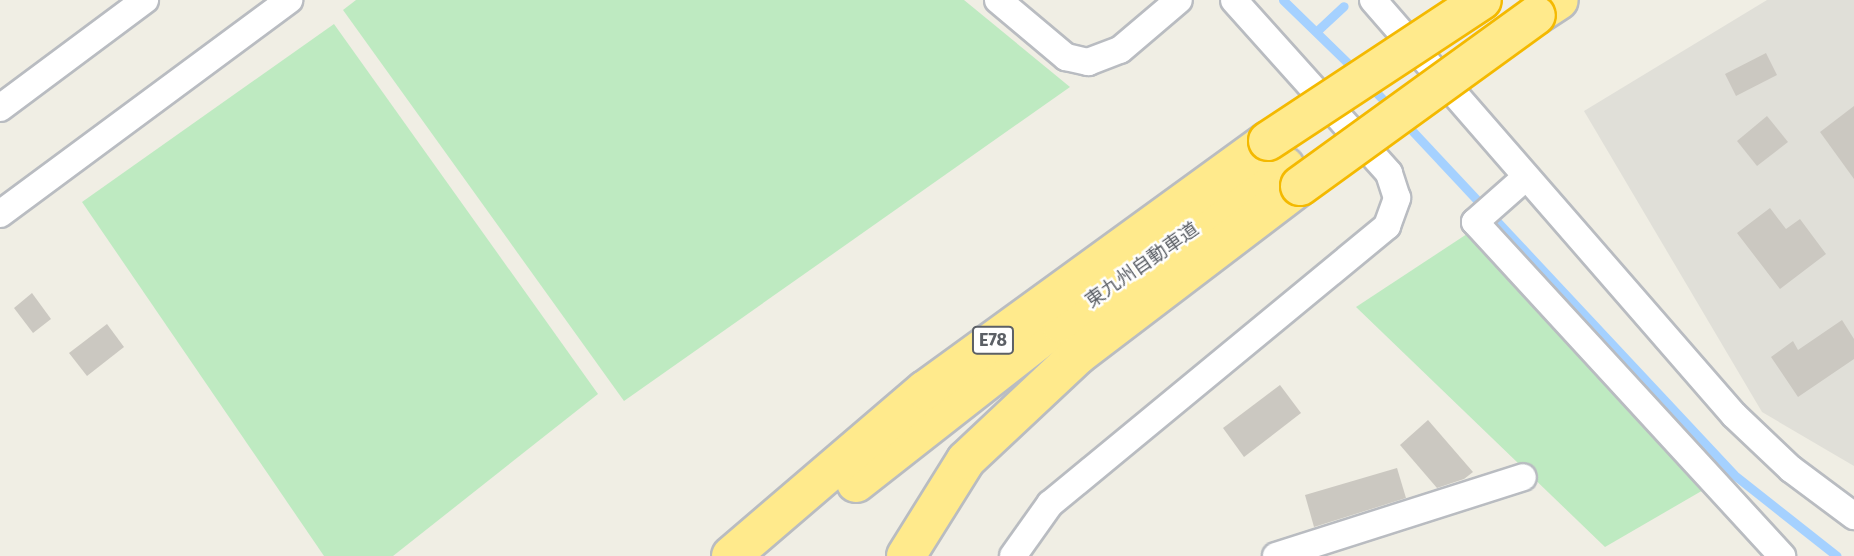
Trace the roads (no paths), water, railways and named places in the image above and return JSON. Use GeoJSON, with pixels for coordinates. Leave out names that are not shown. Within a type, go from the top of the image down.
{"type":"FeatureCollection","features":[{"type":"Feature","properties":{"kind":"highway","name":"東九州自動車道"},"geometry":{"type":"LineString","coordinates":[[769,556],[933,420],[1049,331],[1284,164],[1482,0]]}},
{"type":"Feature","properties":{"kind":"highway","name":"東九州自動車道"},"geometry":{"type":"LineString","coordinates":[[731,556],[925,390],[1539,5]]}},
{"type":"Feature","properties":{"kind":"highway"},"geometry":{"type":"LineString","coordinates":[[906,556],[966,460],[1284,164]]}},
{"type":"Feature","properties":{"kind":"highway"},"geometry":{"type":"LineString","coordinates":[[705,556],[925,390]]}},
{"type":"Feature","properties":{"kind":"street"},"geometry":{"type":"LineString","coordinates":[[0,108],[145,0]]}},
{"type":"Feature","properties":{"kind":"street"},"geometry":{"type":"LineString","coordinates":[[0,214],[289,0]]}},
{"type":"Feature","properties":{"kind":"street"},"geometry":{"type":"LineString","coordinates":[[998,0],[1066,57],[1088,62],[1120,50],[1179,0]]}},
{"type":"Feature","properties":{"kind":"street"},"geometry":{"type":"LineString","coordinates":[[1013,556],[1050,504],[1387,226],[1397,198],[1389,173],[1234,0]]}},
{"type":"Feature","properties":{"kind":"street"},"geometry":{"type":"LineString","coordinates":[[1373,0],[1734,415],[1791,468],[1854,516]]}},
{"type":"Feature","properties":{"kind":"street"},"geometry":{"type":"LineString","coordinates":[[1526,177],[1475,222],[1782,556]]}},
{"type":"Feature","properties":{"kind":"street"},"geometry":{"type":"LineString","coordinates":[[1276,556],[1523,477]]}},
{"type":"Feature","properties":{"kind":"waterway"},"geometry":{"type":"LineString","coordinates":[[1283,0],[1356,71]]}},
{"type":"Feature","properties":{"kind":"waterway"},"geometry":{"type":"LineString","coordinates":[[1318,30],[1344,6]]}},
{"type":"Feature","properties":{"kind":"waterway"},"geometry":{"type":"LineString","coordinates":[[1370,86],[1392,109]]}},
{"type":"Feature","properties":{"kind":"waterway"},"geometry":{"type":"LineString","coordinates":[[1404,122],[1733,474],[1837,556]]}}]}
